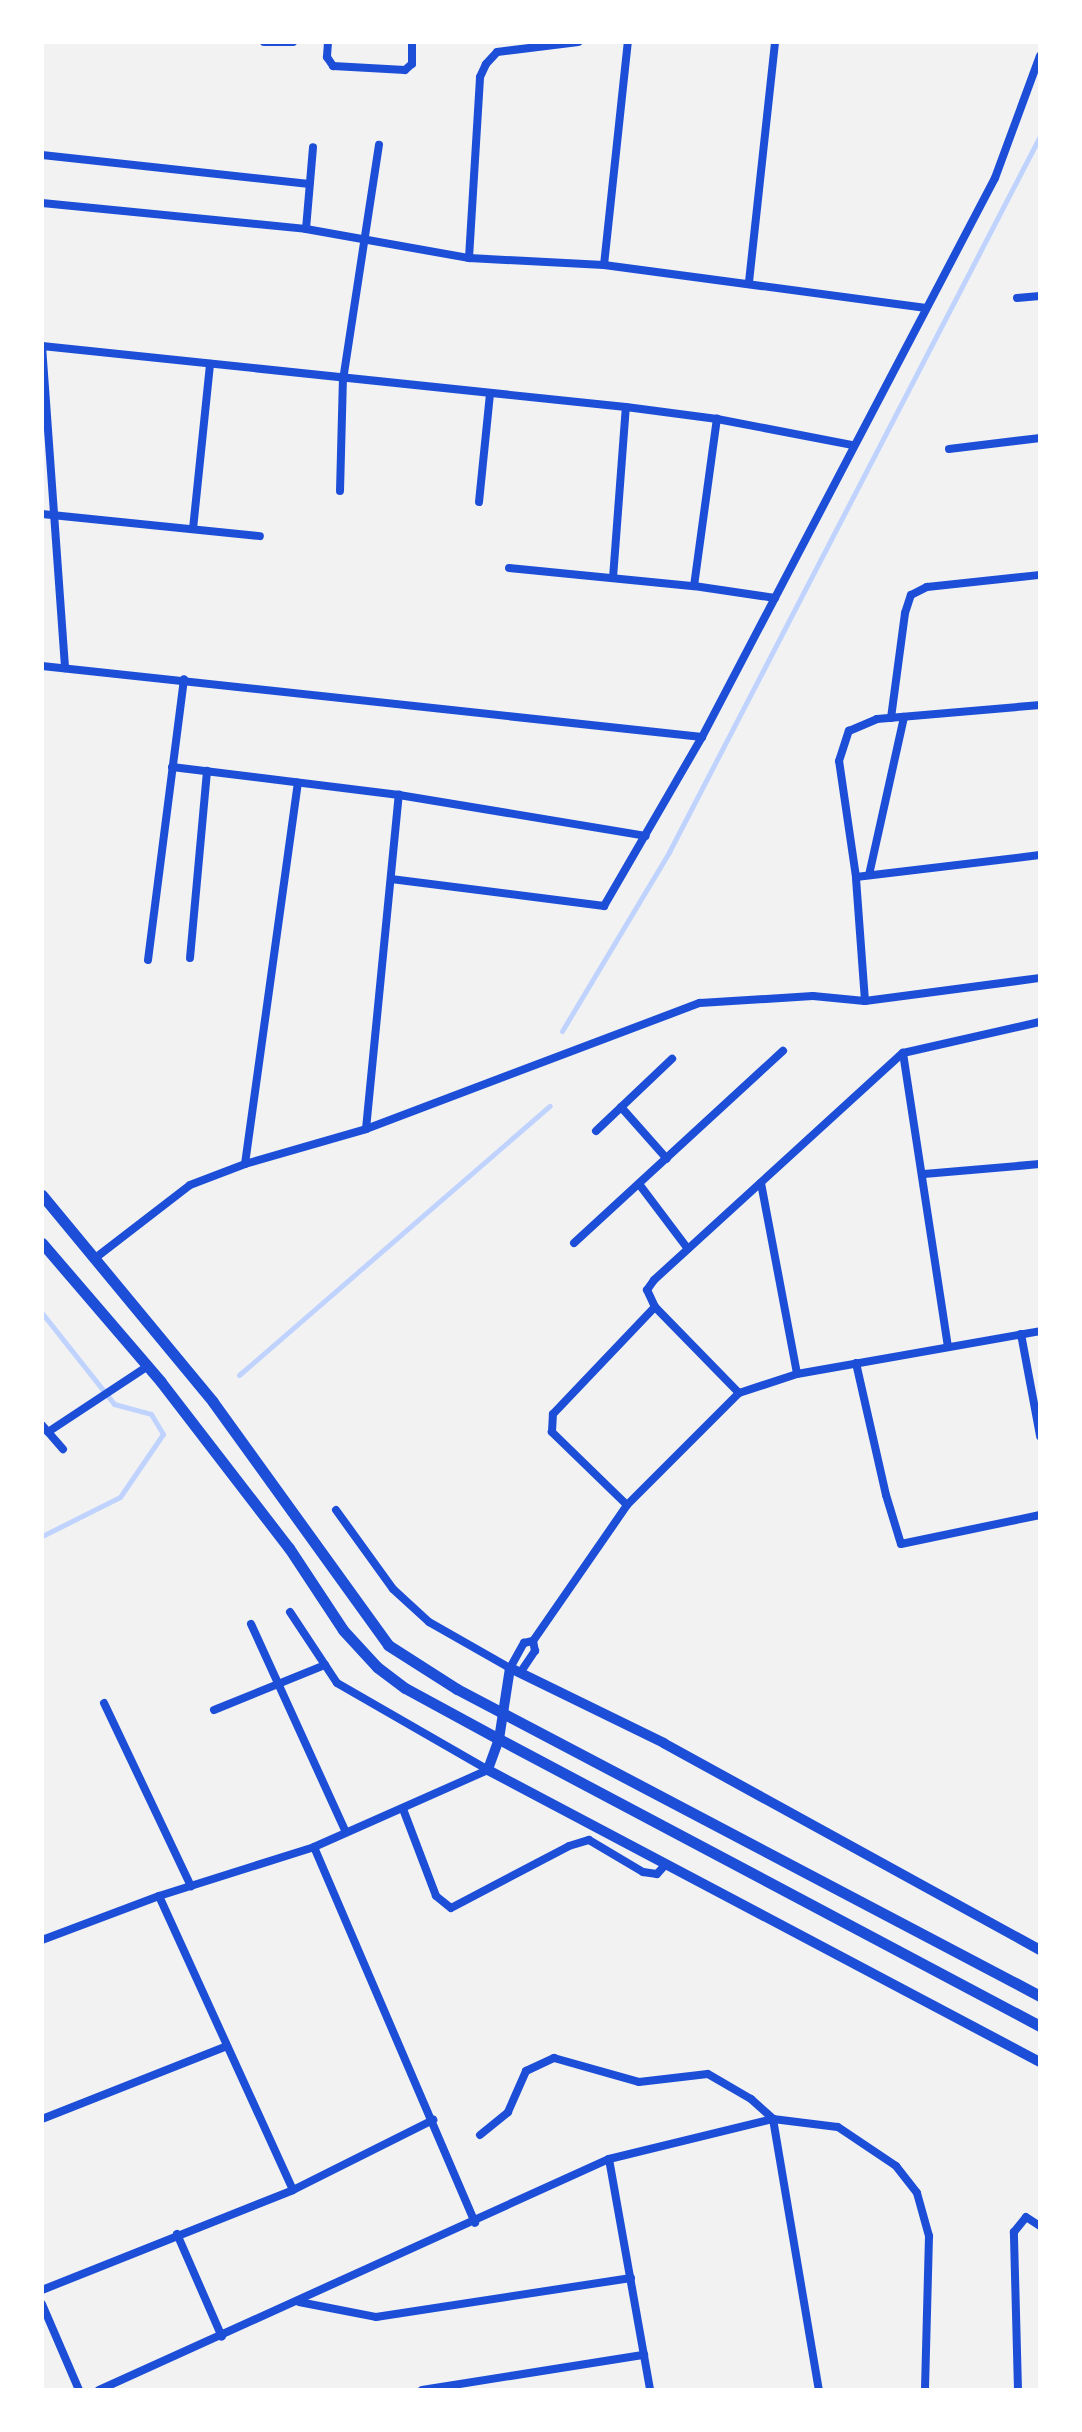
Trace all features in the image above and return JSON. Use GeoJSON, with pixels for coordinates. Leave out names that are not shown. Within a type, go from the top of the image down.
{"type":"FeatureCollection","features":[{"type":"Feature","properties":{"kind":"main road"},"geometry":{"type":"LineString","coordinates":[[42,1195],[213,1402],[388,1645],[457,1689],[1040,1996]]}},
{"type":"Feature","properties":{"kind":"main road"},"geometry":{"type":"LineString","coordinates":[[42,1243],[148,1366],[289,1548],[343,1630],[377,1667],[405,1688],[499,1739],[1040,2026]]}},
{"type":"Feature","properties":{"kind":"street"},"geometry":{"type":"LineString","coordinates":[[264,42],[293,42]]}},
{"type":"Feature","properties":{"kind":"street"},"geometry":{"type":"LineString","coordinates":[[328,42],[327,57],[333,66],[405,70],[412,64],[412,42]]}},
{"type":"Feature","properties":{"kind":"street"},"geometry":{"type":"LineString","coordinates":[[469,258],[480,77],[486,64],[497,52],[578,42]]}},
{"type":"Feature","properties":{"kind":"street"},"geometry":{"type":"LineString","coordinates":[[604,265],[628,42]]}},
{"type":"Feature","properties":{"kind":"street"},"geometry":{"type":"LineString","coordinates":[[749,282],[775,42]]}},
{"type":"Feature","properties":{"kind":"street"},"geometry":{"type":"LineString","coordinates":[[391,879],[604,906],[702,737],[852,445],[995,178],[1040,56]]}},
{"type":"Feature","properties":{"kind":"street"},"geometry":{"type":"LineString","coordinates":[[340,491],[343,380],[379,145]]}},
{"type":"Feature","properties":{"kind":"street"},"geometry":{"type":"LineString","coordinates":[[306,229],[313,147]]}},
{"type":"Feature","properties":{"kind":"street"},"geometry":{"type":"LineString","coordinates":[[42,155],[309,184]]}},
{"type":"Feature","properties":{"kind":"street"},"geometry":{"type":"LineString","coordinates":[[42,203],[306,229],[469,258],[604,265],[926,308]]}},
{"type":"Feature","properties":{"kind":"street"},"geometry":{"type":"LineString","coordinates":[[1017,298],[1040,296]]}},
{"type":"Feature","properties":{"kind":"street"},"geometry":{"type":"LineString","coordinates":[[65,668],[42,346],[343,380],[626,407],[717,419],[852,445]]}},
{"type":"Feature","properties":{"kind":"street"},"geometry":{"type":"LineString","coordinates":[[193,529],[210,364]]}},
{"type":"Feature","properties":{"kind":"street"},"geometry":{"type":"LineString","coordinates":[[479,502],[490,394]]}},
{"type":"Feature","properties":{"kind":"street"},"geometry":{"type":"LineString","coordinates":[[613,578],[626,407]]}},
{"type":"Feature","properties":{"kind":"street"},"geometry":{"type":"LineString","coordinates":[[694,586],[717,419]]}},
{"type":"Feature","properties":{"kind":"street"},"geometry":{"type":"LineString","coordinates":[[949,449],[1040,438]]}},
{"type":"Feature","properties":{"kind":"street"},"geometry":{"type":"LineString","coordinates":[[42,514],[260,536]]}},
{"type":"Feature","properties":{"kind":"street"},"geometry":{"type":"LineString","coordinates":[[509,568],[694,586],[775,598]]}},
{"type":"Feature","properties":{"kind":"street"},"geometry":{"type":"LineString","coordinates":[[891,718],[905,613],[911,595],[927,587],[1040,575]]}},
{"type":"Feature","properties":{"kind":"street"},"geometry":{"type":"LineString","coordinates":[[42,666],[702,737]]}},
{"type":"Feature","properties":{"kind":"street"},"geometry":{"type":"LineString","coordinates":[[148,960],[184,679]]}},
{"type":"Feature","properties":{"kind":"street"},"geometry":{"type":"LineString","coordinates":[[865,1001],[856,877],[839,761],[849,731],[877,719],[1040,705]]}},
{"type":"Feature","properties":{"kind":"street"},"geometry":{"type":"LineString","coordinates":[[869,875],[904,717]]}},
{"type":"Feature","properties":{"kind":"street"},"geometry":{"type":"LineString","coordinates":[[172,767],[399,795],[646,836]]}},
{"type":"Feature","properties":{"kind":"street"},"geometry":{"type":"LineString","coordinates":[[190,958],[207,771]]}},
{"type":"Feature","properties":{"kind":"street"},"geometry":{"type":"LineString","coordinates":[[245,1164],[298,783]]}},
{"type":"Feature","properties":{"kind":"street"},"geometry":{"type":"LineString","coordinates":[[366,1129],[399,795]]}},
{"type":"Feature","properties":{"kind":"street"},"geometry":{"type":"LineString","coordinates":[[856,877],[1040,855]]}},
{"type":"Feature","properties":{"kind":"street"},"geometry":{"type":"LineString","coordinates":[[94,1259],[190,1185],[245,1164],[366,1129],[700,1003],[813,996],[865,1001],[1040,978]]}},
{"type":"Feature","properties":{"kind":"street"},"geometry":{"type":"LineString","coordinates":[[739,1393],[655,1307],[647,1290],[903,1053],[1040,1022]]}},
{"type":"Feature","properties":{"kind":"street"},"geometry":{"type":"LineString","coordinates":[[574,1243],[783,1051]]}},
{"type":"Feature","properties":{"kind":"street"},"geometry":{"type":"LineString","coordinates":[[903,1053],[924,1174],[948,1347]]}},
{"type":"Feature","properties":{"kind":"street"},"geometry":{"type":"LineString","coordinates":[[596,1131],[672,1059]]}},
{"type":"Feature","properties":{"kind":"street"},"geometry":{"type":"LineString","coordinates":[[621,1107],[667,1159]]}},
{"type":"Feature","properties":{"kind":"street"},"geometry":{"type":"LineString","coordinates":[[924,1174],[1040,1164]]}},
{"type":"Feature","properties":{"kind":"street"},"geometry":{"type":"LineString","coordinates":[[761,1183],[797,1374]]}},
{"type":"Feature","properties":{"kind":"street"},"geometry":{"type":"LineString","coordinates":[[639,1184],[688,1249]]}},
{"type":"Feature","properties":{"kind":"street"},"geometry":{"type":"LineString","coordinates":[[627,1505],[552,1432],[553,1414],[655,1307]]}},
{"type":"Feature","properties":{"kind":"street"},"geometry":{"type":"LineString","coordinates":[[42,1940],[159,1896],[314,1847],[488,1770],[499,1739],[515,1671],[535,1651],[533,1641],[627,1505],[739,1393],[797,1374],[1040,1331]]}},
{"type":"Feature","properties":{"kind":"street"},"geometry":{"type":"LineString","coordinates":[[1021,1334],[1040,1436]]}},
{"type":"Feature","properties":{"kind":"street"},"geometry":{"type":"LineString","coordinates":[[856,1363],[886,1495],[901,1544],[1040,1515]]}},
{"type":"Feature","properties":{"kind":"street"},"geometry":{"type":"LineString","coordinates":[[63,1449],[45,1428],[83,1409],[148,1366]]}},
{"type":"Feature","properties":{"kind":"street"},"geometry":{"type":"LineString","coordinates":[[336,1510],[393,1589],[429,1622],[515,1671],[664,1743],[1040,1950]]}},
{"type":"Feature","properties":{"kind":"street"},"geometry":{"type":"LineString","coordinates":[[290,1612],[337,1683],[356,1697],[1040,2062]]}},
{"type":"Feature","properties":{"kind":"street"},"geometry":{"type":"LineString","coordinates":[[251,1624],[346,1832]]}},
{"type":"Feature","properties":{"kind":"street"},"geometry":{"type":"LineString","coordinates":[[214,1710],[325,1665]]}},
{"type":"Feature","properties":{"kind":"street"},"geometry":{"type":"LineString","coordinates":[[104,1703],[191,1886]]}},
{"type":"Feature","properties":{"kind":"street"},"geometry":{"type":"LineString","coordinates":[[403,1809],[436,1896],[451,1908],[569,1846],[589,1840],[643,1872],[657,1874],[666,1864]]}},
{"type":"Feature","properties":{"kind":"street"},"geometry":{"type":"LineString","coordinates":[[314,1847],[475,2223]]}},
{"type":"Feature","properties":{"kind":"street"},"geometry":{"type":"LineString","coordinates":[[159,1896],[293,2190]]}},
{"type":"Feature","properties":{"kind":"street"},"geometry":{"type":"LineString","coordinates":[[42,2119],[227,2046]]}},
{"type":"Feature","properties":{"kind":"street"},"geometry":{"type":"LineString","coordinates":[[480,2135],[508,2112],[526,2071],[554,2058],[639,2082],[708,2074],[751,2099],[773,2119],[819,2390]]}},
{"type":"Feature","properties":{"kind":"street"},"geometry":{"type":"LineString","coordinates":[[99,2390],[116,2387],[609,2159],[773,2119],[838,2127],[896,2166],[917,2193],[929,2236],[925,2390]]}},
{"type":"Feature","properties":{"kind":"street"},"geometry":{"type":"LineString","coordinates":[[42,2290],[293,2190],[433,2120]]}},
{"type":"Feature","properties":{"kind":"street"},"geometry":{"type":"LineString","coordinates":[[609,2159],[650,2390]]}},
{"type":"Feature","properties":{"kind":"street"},"geometry":{"type":"LineString","coordinates":[[1018,2390],[1014,2232],[1026,2217],[1040,2226]]}},
{"type":"Feature","properties":{"kind":"street"},"geometry":{"type":"LineString","coordinates":[[177,2234],[222,2337]]}},
{"type":"Feature","properties":{"kind":"street"},"geometry":{"type":"LineString","coordinates":[[298,2302],[376,2317],[631,2278]]}},
{"type":"Feature","properties":{"kind":"street"},"geometry":{"type":"LineString","coordinates":[[42,2304],[79,2390]]}},
{"type":"Feature","properties":{"kind":"street"},"geometry":{"type":"LineString","coordinates":[[422,2390],[485,2385],[644,2355]]}},
{"type":"Feature","properties":{"kind":"waterway"},"geometry":{"type":"LineString","coordinates":[[562,1031],[669,852],[1040,136]]}},
{"type":"Feature","properties":{"kind":"waterway"},"geometry":{"type":"LineString","coordinates":[[239,1375],[550,1106]]}},
{"type":"Feature","properties":{"kind":"waterway"},"geometry":{"type":"LineString","coordinates":[[42,1313],[114,1404],[151,1414],[163,1434],[120,1497],[42,1536]]}}]}
